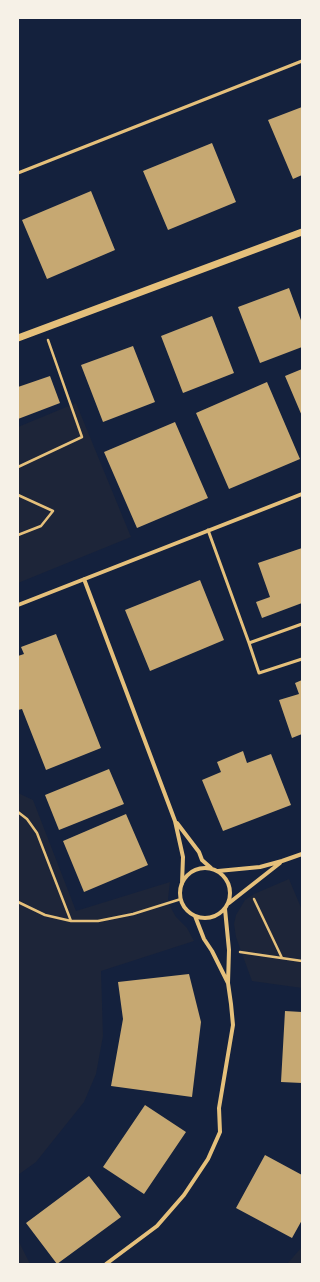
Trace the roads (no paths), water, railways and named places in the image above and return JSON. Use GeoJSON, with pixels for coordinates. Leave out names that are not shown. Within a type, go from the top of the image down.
{"type":"FeatureCollection","features":[{"type":"Feature","properties":{"kind":"street"},"geometry":{"type":"LineString","coordinates":[[18,338],[302,232]]}},
{"type":"Feature","properties":{"kind":"street"},"geometry":{"type":"LineString","coordinates":[[18,605],[302,494]]}},
{"type":"Feature","properties":{"kind":"street"},"geometry":{"type":"LineString","coordinates":[[84,579],[175,821],[183,857],[180,894],[186,909],[195,916],[208,918],[221,913],[229,903],[282,861]]}},
{"type":"Feature","properties":{"kind":"street"},"geometry":{"type":"LineString","coordinates":[[175,821],[199,852],[202,860],[211,869]]}},
{"type":"Feature","properties":{"kind":"street"},"geometry":{"type":"LineString","coordinates":[[218,872],[260,867],[302,854]]}},
{"type":"Feature","properties":{"kind":"street"},"geometry":{"type":"LineString","coordinates":[[182,884],[192,872],[201,868],[211,869],[218,872],[230,885],[229,903]]}},
{"type":"Feature","properties":{"kind":"street"},"geometry":{"type":"LineString","coordinates":[[106,1264],[157,1226],[184,1195],[208,1159],[220,1132],[219,1108],[233,1025],[232,1004],[228,983],[229,950],[225,909]]}},
{"type":"Feature","properties":{"kind":"street"},"geometry":{"type":"LineString","coordinates":[[195,916],[204,939],[212,951],[228,983]]}},
{"type":"Feature","properties":{"kind":"lane"},"geometry":{"type":"LineString","coordinates":[[18,173],[302,61]]}},
{"type":"Feature","properties":{"kind":"lane"},"geometry":{"type":"LineString","coordinates":[[208,530],[260,673],[302,659]]}},
{"type":"Feature","properties":{"kind":"lane"},"geometry":{"type":"LineString","coordinates":[[249,643],[302,624]]}}]}
